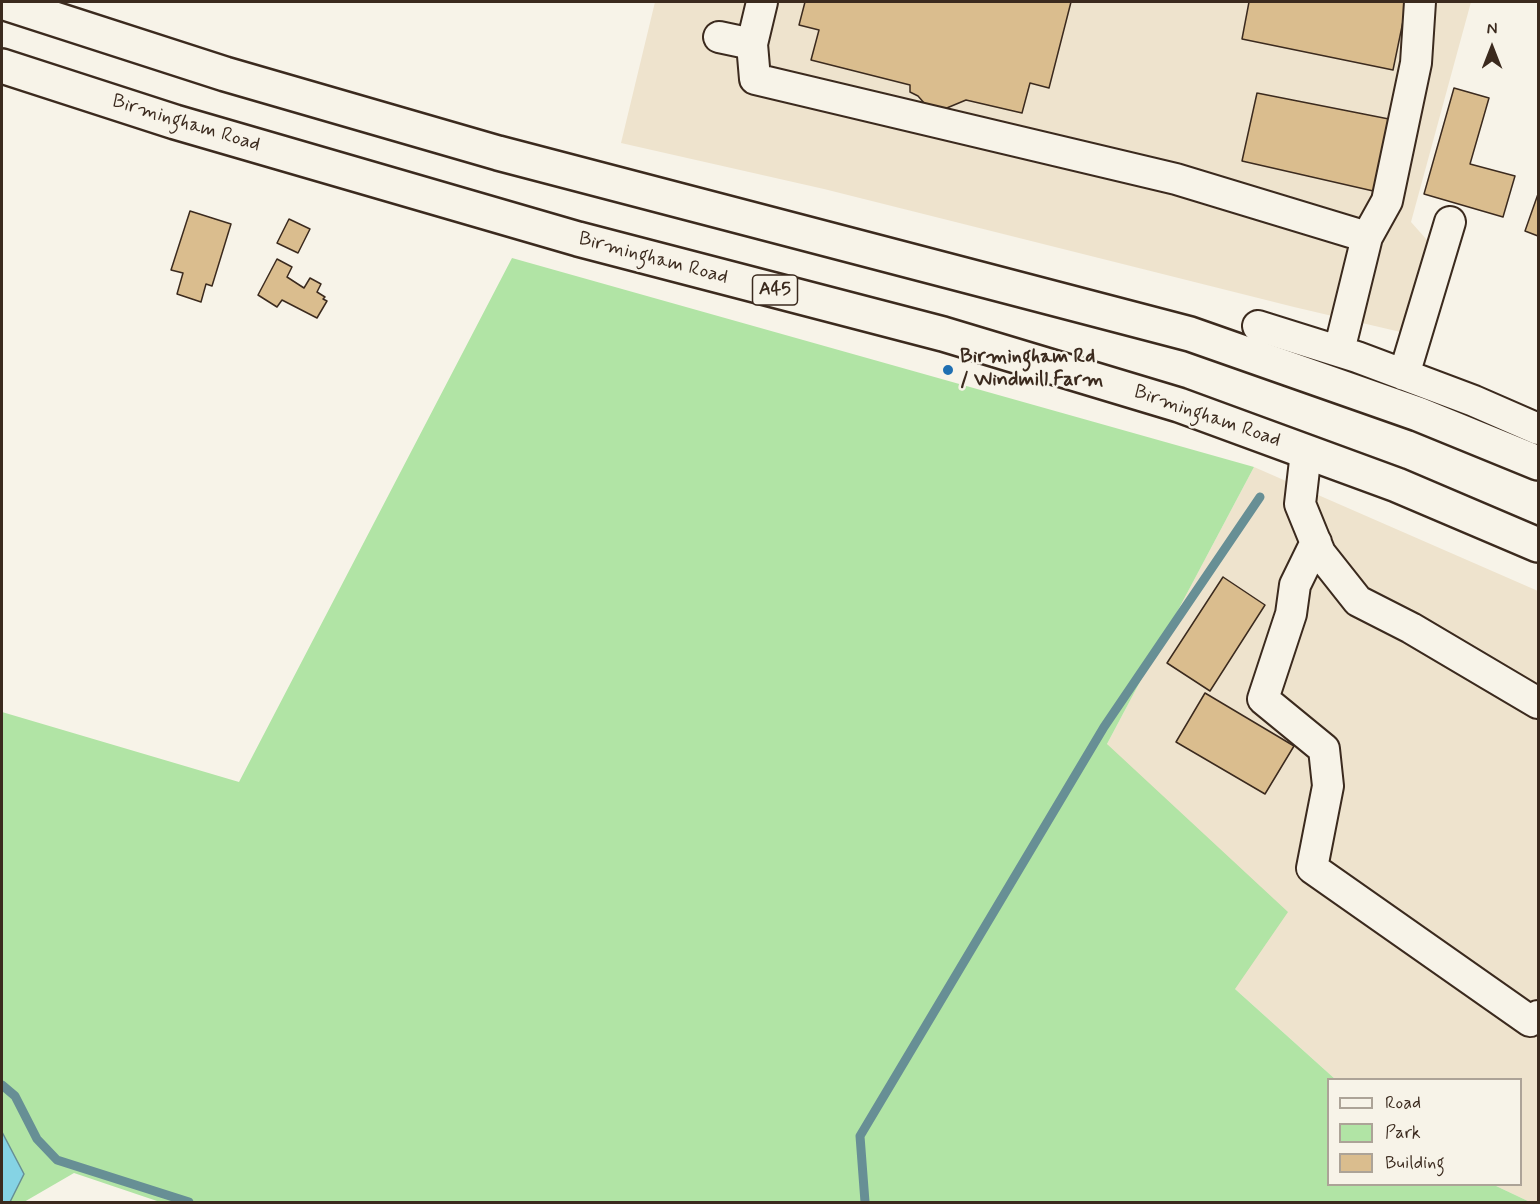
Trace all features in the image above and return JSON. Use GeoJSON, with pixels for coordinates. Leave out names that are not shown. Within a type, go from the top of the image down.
{"type":"FeatureCollection","features":[{"type":"Feature","properties":{"kind":"highway"},"geometry":{"type":"LineString","coordinates":[[2,2],[225,74],[486,150],[1190,334],[1418,414],[1539,463]]}},
{"type":"Feature","properties":{"kind":"highway","name":"Birmingham Road"},"geometry":{"type":"LineString","coordinates":[[2,66],[175,122],[578,239],[943,334],[1179,405],[1397,485],[1539,545]]}},
{"type":"Feature","properties":{"kind":"street"},"geometry":{"type":"LineString","coordinates":[[762,2],[752,44],[755,79],[1176,179],[1367,237]]}},
{"type":"Feature","properties":{"kind":"street"},"geometry":{"type":"LineString","coordinates":[[1340,351],[1367,237],[1387,201],[1416,63],[1420,2]]}},
{"type":"Feature","properties":{"kind":"street"},"geometry":{"type":"LineString","coordinates":[[719,37],[752,44]]}},
{"type":"Feature","properties":{"kind":"street"},"geometry":{"type":"LineString","coordinates":[[1404,375],[1450,222]]}},
{"type":"Feature","properties":{"kind":"street"},"geometry":{"type":"LineString","coordinates":[[1258,326],[1340,351],[1539,429]]}},
{"type":"Feature","properties":{"kind":"street"},"geometry":{"type":"LineString","coordinates":[[1306,452],[1300,504],[1320,553],[1358,601],[1411,628],[1539,704]]}},
{"type":"Feature","properties":{"kind":"street"},"geometry":{"type":"LineString","coordinates":[[1316,542],[1295,585],[1291,614],[1263,699],[1324,749],[1328,786],[1312,868],[1530,1021],[1539,1016]]}},
{"type":"Feature","properties":{"kind":"shaded area"},"geometry":{"type":"Polygon","coordinates":[[[655,2],[1471,2],[1411,222],[1427,240],[1409,334],[824,189],[621,143],[655,2]]]}},
{"type":"Feature","properties":{"kind":"shaded area"},"geometry":{"type":"Polygon","coordinates":[[[1254,467],[1538,591],[1538,1202],[1530,1202],[1496,1186],[1522,1186],[1522,1078],[1334,1078],[1235,989],[1107,744],[1254,467]]]}},
{"type":"Feature","properties":{"kind":"green space"},"geometry":{"type":"Polygon","coordinates":[[[512,258],[1254,467],[1107,744],[1288,912],[1235,989],[1334,1078],[1327,1078],[1327,1186],[1496,1186],[1530,1202],[160,1202],[74,1173],[24,1202],[2,1202],[2,712],[239,782],[512,258]]]}},
{"type":"Feature","properties":{"kind":"water"},"geometry":{"type":"Polygon","coordinates":[[[2,1132],[24,1174],[10,1202],[2,1202],[2,1132]]]}},
{"type":"Feature","properties":{"kind":"building"},"geometry":{"type":"Polygon","coordinates":[[[805,2],[1071,2],[1049,88],[1030,83],[1022,113],[966,100],[942,110],[925,104],[918,96],[910,92],[910,85],[811,60],[819,30],[799,25],[805,2]]]}},
{"type":"Feature","properties":{"kind":"building"},"geometry":{"type":"Polygon","coordinates":[[[1249,2],[1407,2],[1393,70],[1242,39],[1249,2]]]}},
{"type":"Feature","properties":{"kind":"building"},"geometry":{"type":"Polygon","coordinates":[[[1454,88],[1489,98],[1470,164],[1515,176],[1503,217],[1424,194],[1454,88]]]}},
{"type":"Feature","properties":{"kind":"building"},"geometry":{"type":"Polygon","coordinates":[[[1257,93],[1399,121],[1382,193],[1242,161],[1257,93]]]}},
{"type":"Feature","properties":{"kind":"building"},"geometry":{"type":"Polygon","coordinates":[[[1538,194],[1538,236],[1525,231],[1538,194]]]}},
{"type":"Feature","properties":{"kind":"building"},"geometry":{"type":"Polygon","coordinates":[[[190,211],[231,224],[212,286],[206,284],[201,302],[177,294],[183,273],[171,270],[190,211]]]}},
{"type":"Feature","properties":{"kind":"building"},"geometry":{"type":"Polygon","coordinates":[[[289,219],[310,229],[298,253],[277,243],[289,219]]]}},
{"type":"Feature","properties":{"kind":"building"},"geometry":{"type":"Polygon","coordinates":[[[277,259],[292,267],[287,277],[304,288],[310,278],[321,284],[317,292],[327,301],[317,318],[282,300],[277,307],[258,295],[277,259]]]}},
{"type":"Feature","properties":{"kind":"building"},"geometry":{"type":"Polygon","coordinates":[[[1223,577],[1265,605],[1210,691],[1167,663],[1223,577]]]}},
{"type":"Feature","properties":{"kind":"building"},"geometry":{"type":"Polygon","coordinates":[[[1205,693],[1294,746],[1265,794],[1176,742],[1205,693]]]}},
{"type":"Feature","properties":{"kind":"waterway"},"geometry":{"type":"LineString","coordinates":[[865,1202],[860,1136],[1104,727],[1260,497]]}},
{"type":"Feature","properties":{"kind":"waterway"},"geometry":{"type":"LineString","coordinates":[[2,1085],[15,1096],[37,1139],[57,1160],[189,1202]]}},
{"type":"Feature","properties":{"kind":"place","name":"Birmingham Rd / Windmill Farm"},"geometry":{"type":"Point","coordinates":[948,370]}}]}
